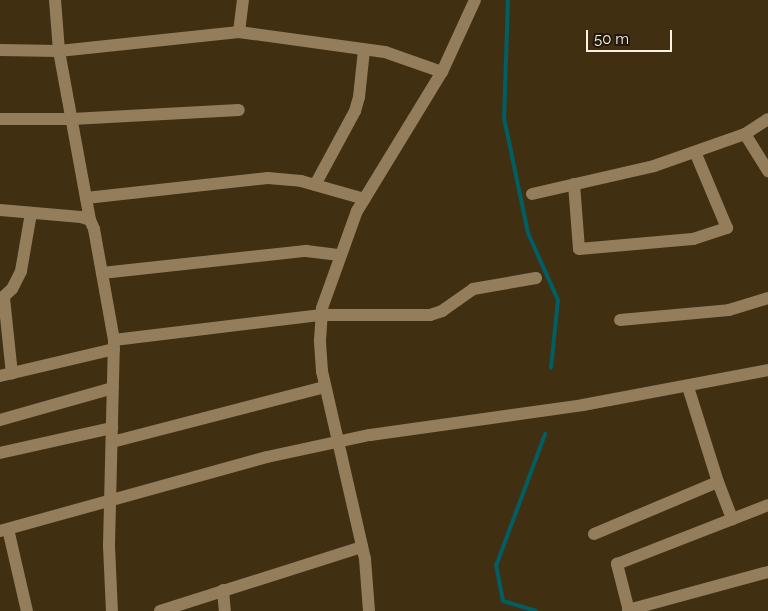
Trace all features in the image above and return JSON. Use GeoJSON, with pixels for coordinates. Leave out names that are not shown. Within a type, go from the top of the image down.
{"type":"FeatureCollection","features":[{"type":"Feature","properties":{"kind":"street"},"geometry":{"type":"LineString","coordinates":[[56,0],[59,51],[90,220],[94,229],[114,344],[109,546],[112,611]]}},
{"type":"Feature","properties":{"kind":"street"},"geometry":{"type":"LineString","coordinates":[[239,32],[243,0]]}},
{"type":"Feature","properties":{"kind":"street"},"geometry":{"type":"LineString","coordinates":[[369,611],[362,547],[325,387],[320,340],[322,315],[340,255],[357,211],[442,72],[476,0]]}},
{"type":"Feature","properties":{"kind":"street"},"geometry":{"type":"LineString","coordinates":[[0,50],[59,51],[239,32],[385,52],[442,72]]}},
{"type":"Feature","properties":{"kind":"street"},"geometry":{"type":"LineString","coordinates":[[315,185],[355,111],[360,97],[364,50]]}},
{"type":"Feature","properties":{"kind":"street"},"geometry":{"type":"LineString","coordinates":[[0,119],[72,119],[239,110]]}},
{"type":"Feature","properties":{"kind":"street"},"geometry":{"type":"LineString","coordinates":[[532,194],[654,166],[745,134],[768,119]]}},
{"type":"Feature","properties":{"kind":"street"},"geometry":{"type":"LineString","coordinates":[[745,134],[768,171]]}},
{"type":"Feature","properties":{"kind":"street"},"geometry":{"type":"LineString","coordinates":[[574,184],[579,249],[693,239],[727,228],[695,152]]}},
{"type":"Feature","properties":{"kind":"street"},"geometry":{"type":"LineString","coordinates":[[86,198],[268,178],[301,181],[364,199]]}},
{"type":"Feature","properties":{"kind":"street"},"geometry":{"type":"LineString","coordinates":[[0,210],[81,217],[90,220]]}},
{"type":"Feature","properties":{"kind":"street"},"geometry":{"type":"LineString","coordinates":[[32,212],[21,271],[12,289],[2,299],[6,375],[114,344],[322,315],[430,315],[442,310],[473,289],[536,278]]}},
{"type":"Feature","properties":{"kind":"street"},"geometry":{"type":"LineString","coordinates":[[102,273],[255,254],[306,251],[340,255]]}},
{"type":"Feature","properties":{"kind":"street"},"geometry":{"type":"LineString","coordinates":[[620,320],[729,310],[768,298]]}},
{"type":"Feature","properties":{"kind":"street"},"geometry":{"type":"LineString","coordinates":[[27,611],[4,530],[267,456],[370,435],[582,406],[768,370]]}},
{"type":"Feature","properties":{"kind":"street"},"geometry":{"type":"LineString","coordinates":[[112,442],[325,387]]}},
{"type":"Feature","properties":{"kind":"street"},"geometry":{"type":"LineString","coordinates":[[688,387],[718,482],[732,519]]}},
{"type":"Feature","properties":{"kind":"street"},"geometry":{"type":"LineString","coordinates":[[0,420],[113,388]]}},
{"type":"Feature","properties":{"kind":"street"},"geometry":{"type":"LineString","coordinates":[[0,453],[112,428]]}},
{"type":"Feature","properties":{"kind":"street"},"geometry":{"type":"LineString","coordinates":[[594,534],[718,482]]}},
{"type":"Feature","properties":{"kind":"street"},"geometry":{"type":"LineString","coordinates":[[768,505],[617,564],[629,610],[768,572]]}},
{"type":"Feature","properties":{"kind":"street"},"geometry":{"type":"LineString","coordinates":[[160,611],[362,547]]}},
{"type":"Feature","properties":{"kind":"street"},"geometry":{"type":"LineString","coordinates":[[223,590],[225,611]]}},
{"type":"Feature","properties":{"kind":"waterway"},"geometry":{"type":"LineString","coordinates":[[508,0],[504,118],[528,233],[558,300],[551,368]]}},
{"type":"Feature","properties":{"kind":"waterway"},"geometry":{"type":"LineString","coordinates":[[536,611],[503,601],[496,566],[545,434]]}}]}
